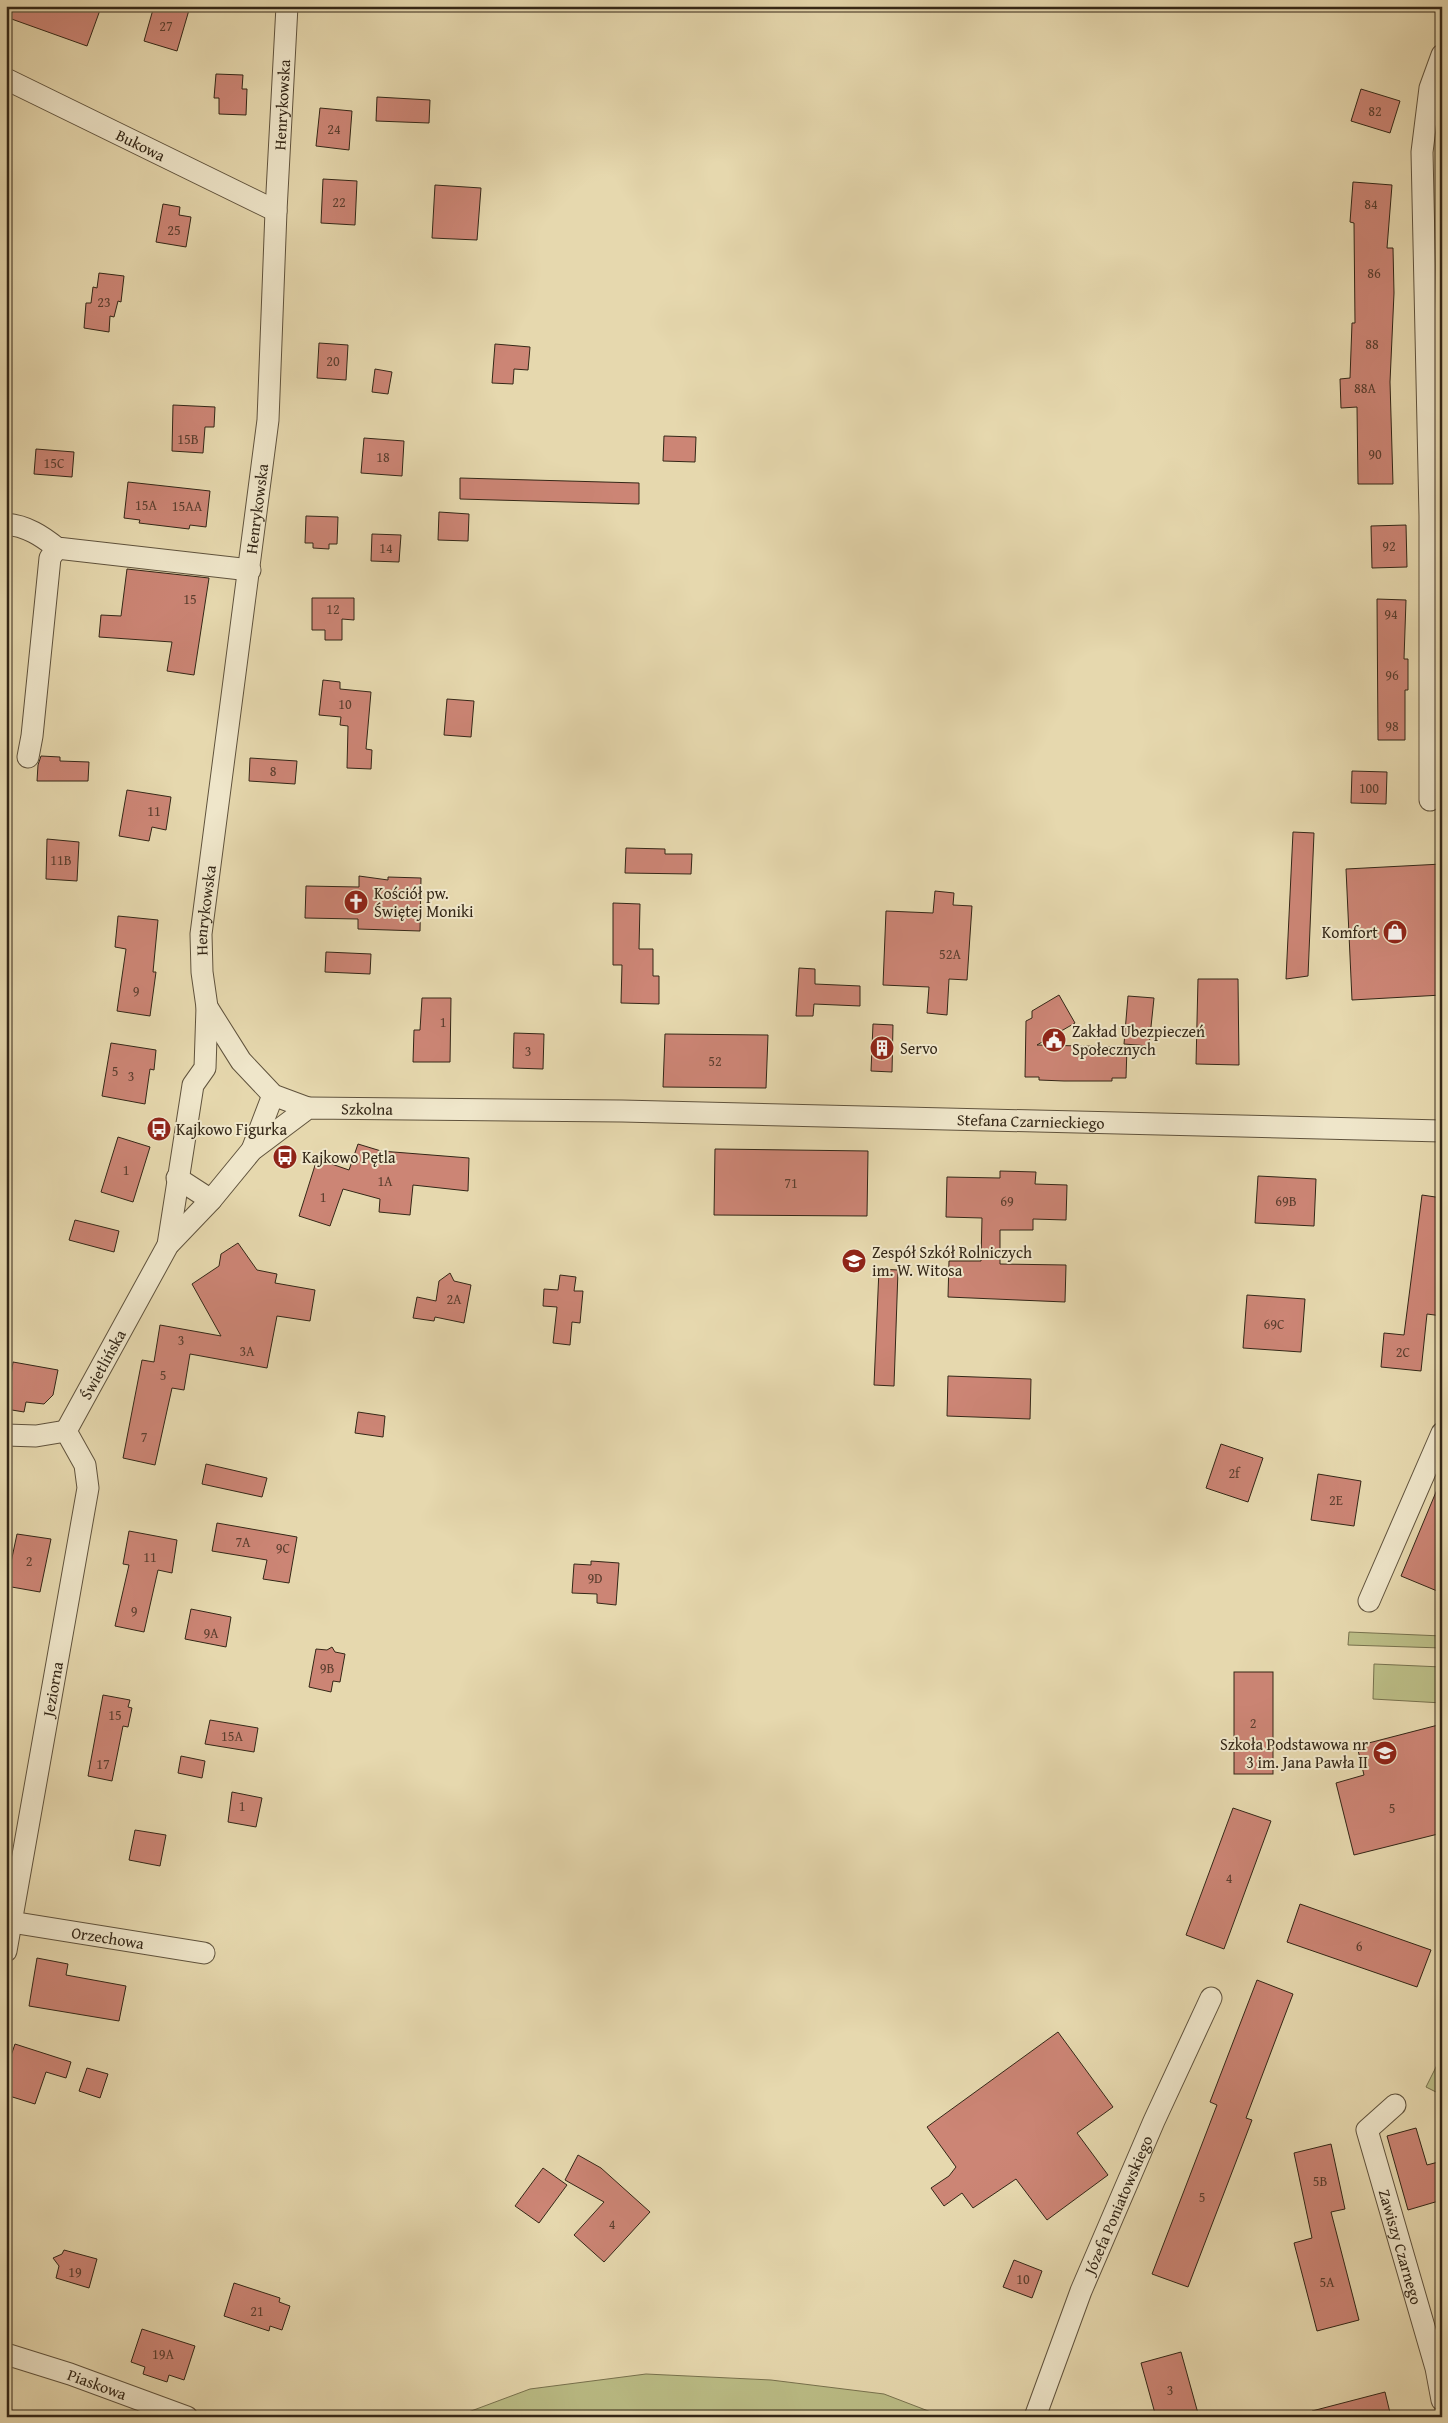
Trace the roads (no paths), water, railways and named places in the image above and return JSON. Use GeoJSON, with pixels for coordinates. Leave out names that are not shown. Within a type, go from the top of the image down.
{"type":"FeatureCollection","features":[{"type":"Feature","properties":{"kind":"street","name":"Henrykowska"},"geometry":{"type":"LineString","coordinates":[[168,1245],[193,1085],[204,1068],[207,1007],[202,972],[201,934],[250,570],[268,420],[276,210],[287,6]]}},
{"type":"Feature","properties":{"kind":"street"},"geometry":{"type":"LineString","coordinates":[[1430,800],[1436,516],[1422,152],[1430,88],[1442,55]]}},
{"type":"Feature","properties":{"kind":"street","name":"Bukowa"},"geometry":{"type":"LineString","coordinates":[[6,79],[276,210]]}},
{"type":"Feature","properties":{"kind":"street"},"geometry":{"type":"LineString","coordinates":[[6,524],[18,525],[41,535],[57,548],[250,570]]}},
{"type":"Feature","properties":{"kind":"street"},"geometry":{"type":"LineString","coordinates":[[28,757],[32,736],[50,558],[57,548]]}},
{"type":"Feature","properties":{"kind":"street","name":"Henrykowska"},"geometry":{"type":"LineString","coordinates":[[207,1007],[241,1061],[273,1095],[308,1108]]}},
{"type":"Feature","properties":{"kind":"street"},"geometry":{"type":"LineString","coordinates":[[204,1068],[220,1062],[241,1061]]}},
{"type":"Feature","properties":{"kind":"street"},"geometry":{"type":"LineString","coordinates":[[252,1150],[273,1095]]}},
{"type":"Feature","properties":{"kind":"street"},"geometry":{"type":"LineString","coordinates":[[168,1245],[211,1200],[252,1150],[308,1108]]}},
{"type":"Feature","properties":{"kind":"street","name":"Szkolna"},"geometry":{"type":"LineString","coordinates":[[308,1108],[622,1111]]}},
{"type":"Feature","properties":{"kind":"street","name":"Stefana Czarnieckiego"},"geometry":{"type":"LineString","coordinates":[[622,1111],[1442,1132]]}},
{"type":"Feature","properties":{"kind":"street"},"geometry":{"type":"LineString","coordinates":[[177,1178],[211,1200]]}},
{"type":"Feature","properties":{"kind":"street","name":"Świetlińska"},"geometry":{"type":"LineString","coordinates":[[66,1431],[168,1245]]}},
{"type":"Feature","properties":{"kind":"street"},"geometry":{"type":"LineString","coordinates":[[6,1435],[36,1436],[66,1431]]}},
{"type":"Feature","properties":{"kind":"street","name":"Jeziorna"},"geometry":{"type":"LineString","coordinates":[[6,1950],[88,1488],[85,1465],[66,1431]]}},
{"type":"Feature","properties":{"kind":"street"},"geometry":{"type":"LineString","coordinates":[[1369,1601],[1442,1432]]}},
{"type":"Feature","properties":{"kind":"street","name":"Orzechowa"},"geometry":{"type":"LineString","coordinates":[[11,1922],[204,1953]]}},
{"type":"Feature","properties":{"kind":"street","name":"Józefa Poniatowskiego"},"geometry":{"type":"LineString","coordinates":[[1035,2417],[1081,2291],[1154,2121],[1211,1998]]}},
{"type":"Feature","properties":{"kind":"street","name":"Zawiszy Czarnego"},"geometry":{"type":"LineString","coordinates":[[1395,2105],[1367,2130],[1436,2368],[1442,2400]]}},
{"type":"Feature","properties":{"kind":"street","name":"Piaskowa"},"geometry":{"type":"LineString","coordinates":[[6,2354],[79,2377],[187,2417]]}},
{"type":"Feature","properties":{"kind":"place","name":"Kościół pw. Świętej Moniki"},"geometry":{"type":"Point","coordinates":[356,902]}},
{"type":"Feature","properties":{"kind":"place","name":"Komfort"},"geometry":{"type":"Point","coordinates":[1395,932]}},
{"type":"Feature","properties":{"kind":"place","name":"Zakład Ubezpieczeń Społecznych"},"geometry":{"type":"Point","coordinates":[1054,1040]}},
{"type":"Feature","properties":{"kind":"place","name":"Servo"},"geometry":{"type":"Point","coordinates":[882,1048]}},
{"type":"Feature","properties":{"kind":"place","name":"Kajkowo Figurka"},"geometry":{"type":"Point","coordinates":[159,1129]}},
{"type":"Feature","properties":{"kind":"place","name":"Kajkowo Pętla"},"geometry":{"type":"Point","coordinates":[285,1157]}},
{"type":"Feature","properties":{"kind":"place","name":"Zespół Szkół Rolniczych im. W. Witosa"},"geometry":{"type":"Point","coordinates":[854,1261]}},
{"type":"Feature","properties":{"kind":"place","name":"Szkoła Podstawowa nr 3 im. Jana Pawła II"},"geometry":{"type":"Point","coordinates":[1385,1753]}}]}
